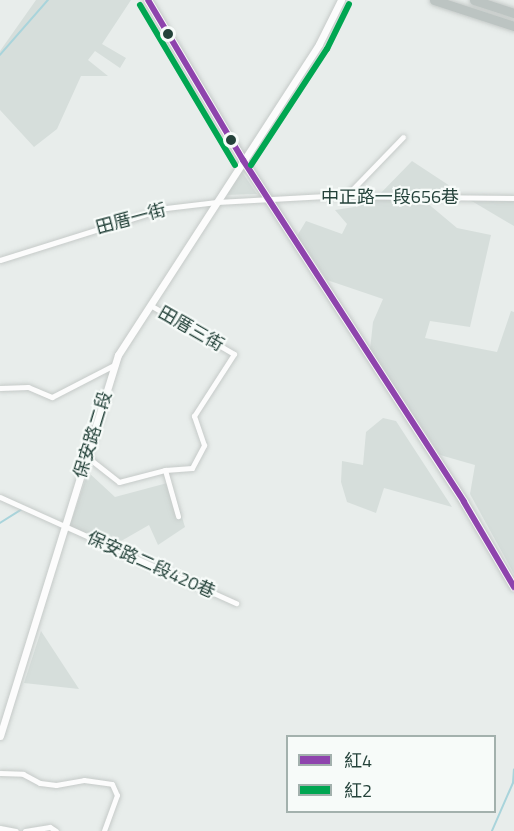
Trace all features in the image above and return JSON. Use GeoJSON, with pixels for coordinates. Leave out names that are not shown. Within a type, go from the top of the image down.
{"type":"FeatureCollection","features":[{"type":"Feature","properties":{"kind":"highway"},"geometry":{"type":"LineString","coordinates":[[434,0],[514,26]]}},
{"type":"Feature","properties":{"kind":"highway"},"geometry":{"type":"LineString","coordinates":[[474,0],[514,13]]}},
{"type":"Feature","properties":{"kind":"main road"},"geometry":{"type":"LineString","coordinates":[[148,0],[243,160],[514,586]]}},
{"type":"Feature","properties":{"kind":"street","name":"保安路二段"},"geometry":{"type":"LineString","coordinates":[[0,736],[116,364],[150,305],[320,44],[341,0]]}},
{"type":"Feature","properties":{"kind":"street"},"geometry":{"type":"LineString","coordinates":[[346,196],[403,137]]}},
{"type":"Feature","properties":{"kind":"street","name":"中正路一段656巷"},"geometry":{"type":"LineString","coordinates":[[267,197],[514,198]]}},
{"type":"Feature","properties":{"kind":"street","name":"田厝一街"},"geometry":{"type":"LineString","coordinates":[[0,260],[166,208],[267,197]]}},
{"type":"Feature","properties":{"kind":"street","name":"田厝三街"},"geometry":{"type":"LineString","coordinates":[[86,456],[115,482],[165,470],[195,466],[205,442],[194,416],[234,354],[150,305]]}},
{"type":"Feature","properties":{"kind":"street"},"geometry":{"type":"LineString","coordinates":[[0,388],[28,387],[52,397],[116,364]]}},
{"type":"Feature","properties":{"kind":"street"},"geometry":{"type":"LineString","coordinates":[[165,470],[178,516]]}},
{"type":"Feature","properties":{"kind":"street","name":"保安路二段420巷"},"geometry":{"type":"LineString","coordinates":[[0,497],[236,603]]}},
{"type":"Feature","properties":{"kind":"street"},"geometry":{"type":"LineString","coordinates":[[0,773],[23,774],[40,783],[56,785],[84,780],[112,784],[117,795],[104,831]]}},
{"type":"Feature","properties":{"kind":"street"},"geometry":{"type":"LineString","coordinates":[[25,831],[50,827],[56,831]]}},
{"type":"Feature","properties":{"kind":"street"},"geometry":{"type":"LineString","coordinates":[[0,828],[16,831]]}},
{"type":"Feature","properties":{"kind":"shaded area"},"geometry":{"type":"Polygon","coordinates":[[[36,0],[131,0],[102,44],[126,58],[120,68],[95,51],[88,60],[108,76],[81,76],[57,129],[34,147],[0,110],[0,51],[36,0]]]}},
{"type":"Feature","properties":{"kind":"shaded area"},"geometry":{"type":"Polygon","coordinates":[[[412,161],[453,188],[451,191],[426,192],[426,202],[457,228],[491,235],[470,327],[430,321],[425,338],[497,352],[511,311],[514,312],[514,574],[470,494],[475,465],[440,455],[370,350],[373,322],[383,299],[327,280],[297,236],[306,221],[342,234],[347,224],[335,210],[360,206],[353,198],[377,197],[412,161]]]}},
{"type":"Feature","properties":{"kind":"shaded area"},"geometry":{"type":"Polygon","coordinates":[[[240,169],[257,194],[223,195],[240,169]]]}},
{"type":"Feature","properties":{"kind":"shaded area"},"geometry":{"type":"Polygon","coordinates":[[[470,200],[514,201],[514,226],[470,200]]]}},
{"type":"Feature","properties":{"kind":"shaded area"},"geometry":{"type":"Polygon","coordinates":[[[383,418],[396,421],[452,507],[384,488],[376,513],[347,502],[341,482],[342,461],[363,465],[366,432],[383,418]]]}},
{"type":"Feature","properties":{"kind":"shaded area"},"geometry":{"type":"Polygon","coordinates":[[[88,472],[115,497],[171,482],[185,527],[158,545],[149,525],[109,548],[69,528],[88,472]]]}},
{"type":"Feature","properties":{"kind":"shaded area"},"geometry":{"type":"Polygon","coordinates":[[[41,631],[79,689],[24,683],[41,631]]]}},
{"type":"Feature","properties":{"kind":"waterway"},"geometry":{"type":"LineString","coordinates":[[0,55],[48,0]]}},
{"type":"Feature","properties":{"kind":"waterway"},"geometry":{"type":"LineString","coordinates":[[0,523],[21,510]]}},
{"type":"Feature","properties":{"kind":"waterway"},"geometry":{"type":"LineString","coordinates":[[492,831],[513,783],[514,770]]}},
{"type":"Feature","properties":{"kind":"transit line","name":"紅4"},"geometry":{"type":"LineString","coordinates":[[148,0],[243,160],[464,502],[514,587]]}},
{"type":"Feature","properties":{"kind":"transit line","name":"紅2"},"geometry":{"type":"LineString","coordinates":[[251,165],[327,49],[349,4]]}},
{"type":"Feature","properties":{"kind":"transit line","name":"紅2"},"geometry":{"type":"LineString","coordinates":[[140,5],[235,165]]}}]}
